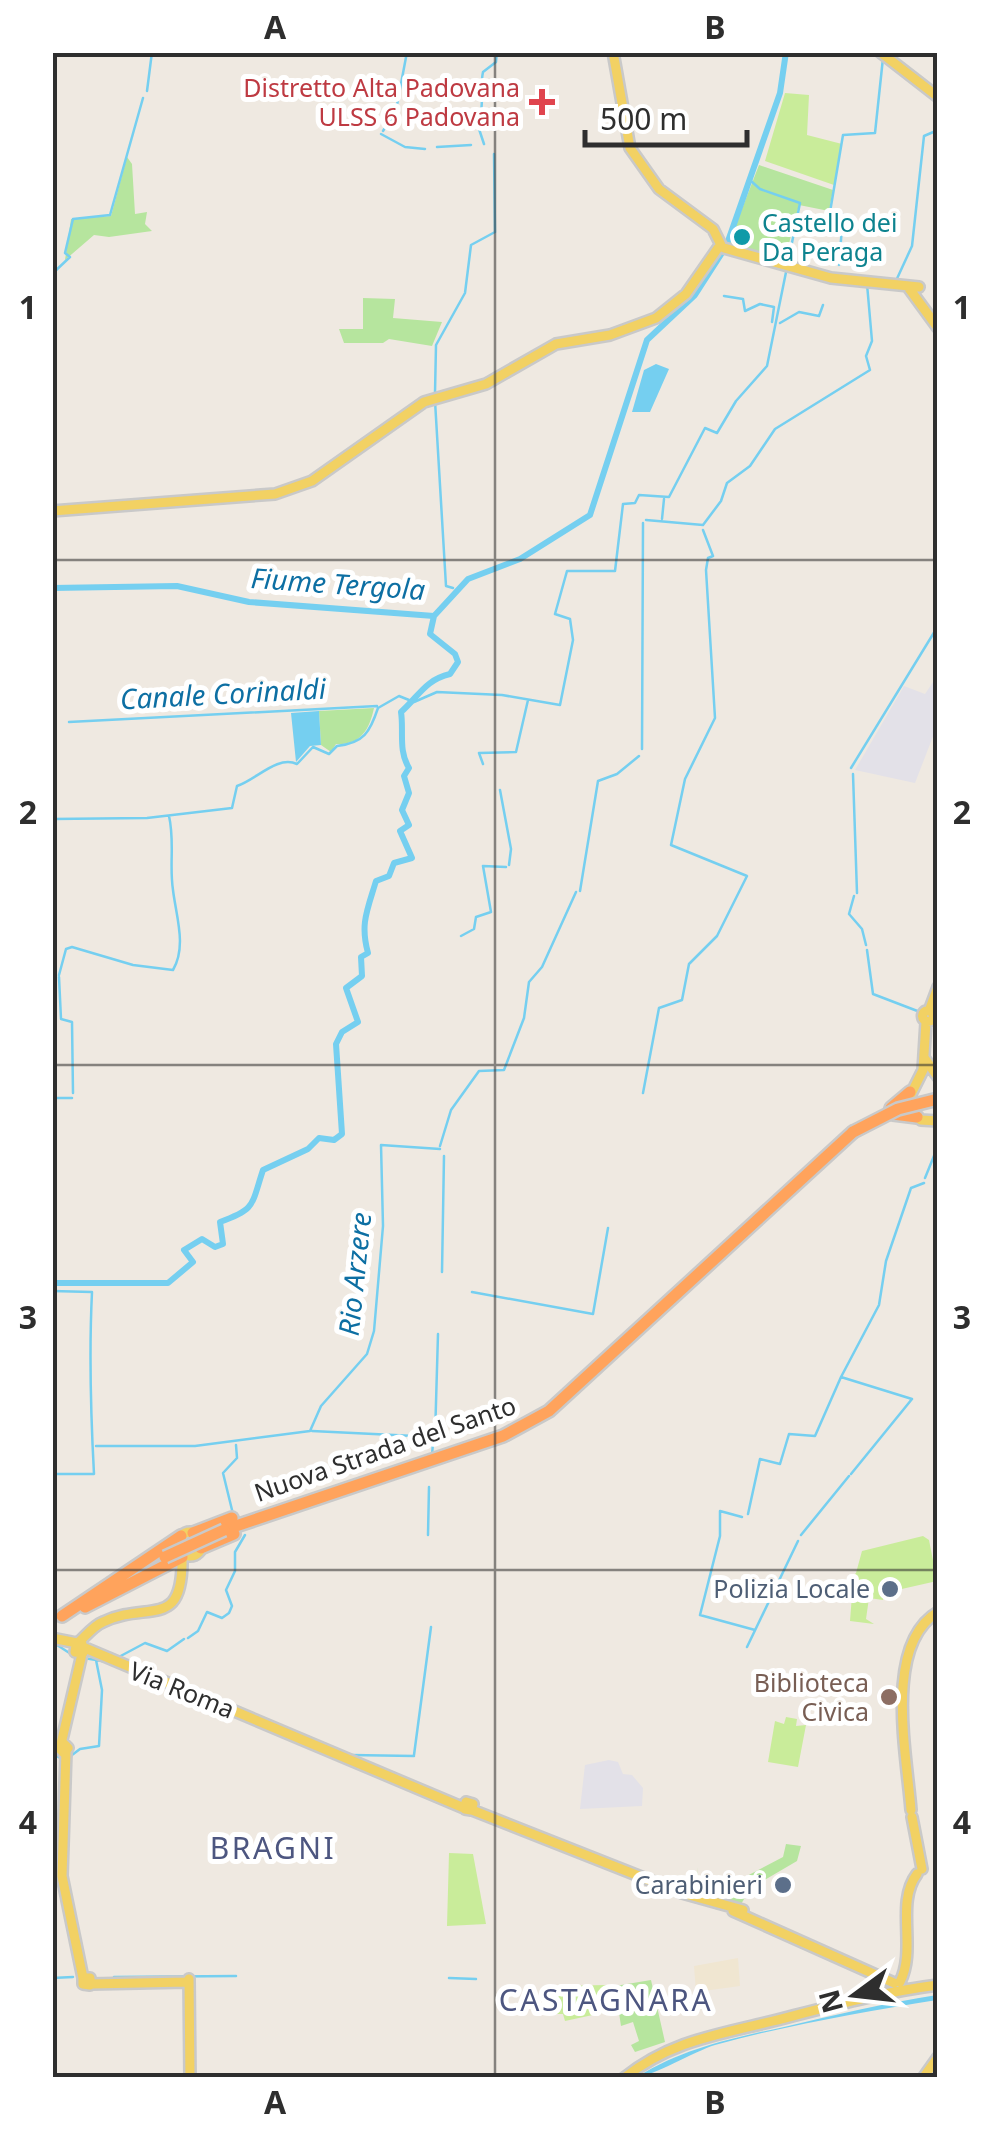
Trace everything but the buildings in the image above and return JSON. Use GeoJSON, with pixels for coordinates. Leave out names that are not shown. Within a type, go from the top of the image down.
{"type":"FeatureCollection","features":[{"type":"Feature","properties":{"kind":"highway"},"geometry":{"type":"LineString","coordinates":[[789,1189],[830,1146],[897,1106],[913,1088]]}},
{"type":"Feature","properties":{"kind":"highway","name":"Nuova Strada del Santo"},"geometry":{"type":"LineString","coordinates":[[57,1619],[183,1556],[224,1530],[502,1436],[549,1412],[854,1132],[898,1108],[938,1099]]}},
{"type":"Feature","properties":{"kind":"highway"},"geometry":{"type":"LineString","coordinates":[[789,1189],[864,1129],[898,1113],[917,1117]]}},
{"type":"Feature","properties":{"kind":"highway"},"geometry":{"type":"LineString","coordinates":[[57,1619],[187,1534],[338,1491]]}},
{"type":"Feature","properties":{"kind":"highway"},"geometry":{"type":"LineString","coordinates":[[183,1556],[338,1491]]}},
{"type":"Feature","properties":{"kind":"main road"},"geometry":{"type":"LineString","coordinates":[[612,52],[628,145],[659,189],[714,229],[721,247]]}},
{"type":"Feature","properties":{"kind":"main road"},"geometry":{"type":"LineString","coordinates":[[883,55],[938,96]]}},
{"type":"Feature","properties":{"kind":"main road"},"geometry":{"type":"LineString","coordinates":[[721,247],[835,279],[898,283],[920,292],[938,328]]}},
{"type":"Feature","properties":{"kind":"main road"},"geometry":{"type":"LineString","coordinates":[[52,512],[275,494],[303,486],[420,404],[481,386],[556,344],[610,335],[661,316],[686,294],[721,247]]}},
{"type":"Feature","properties":{"kind":"main road"},"geometry":{"type":"LineString","coordinates":[[938,988],[928,1016],[924,1056],[910,1108],[917,1117],[938,1121]]}},
{"type":"Feature","properties":{"kind":"main road"},"geometry":{"type":"LineString","coordinates":[[913,1088],[938,1077],[924,1056]]}},
{"type":"Feature","properties":{"kind":"main road"},"geometry":{"type":"LineString","coordinates":[[183,1556],[201,1540],[187,1534],[183,1556],[179,1593],[169,1606],[151,1615],[103,1621],[80,1647],[64,1751],[62,1876],[88,1979],[188,1981],[190,2078]]}},
{"type":"Feature","properties":{"kind":"main road"},"geometry":{"type":"LineString","coordinates":[[899,1980],[908,1894],[921,1856],[912,1813],[902,1708],[915,1632],[938,1612]]}},
{"type":"Feature","properties":{"kind":"main road","name":"Via Roma"},"geometry":{"type":"LineString","coordinates":[[52,1638],[691,1896],[740,1912],[899,1980]]}},
{"type":"Feature","properties":{"kind":"main road"},"geometry":{"type":"LineString","coordinates":[[624,2078],[654,2056],[697,2037],[868,1997],[899,1980],[938,1984]]}},
{"type":"Feature","properties":{"kind":"main road"},"geometry":{"type":"LineString","coordinates":[[924,2078],[938,2057]]}},
{"type":"Feature","properties":{"kind":"shaded area"},"geometry":{"type":"Polygon","coordinates":[[[937,676],[937,726],[915,783],[855,770],[904,686],[925,694],[937,676]]]}},
{"type":"Feature","properties":{"kind":"shaded area"},"geometry":{"type":"Polygon","coordinates":[[[618,1762],[623,1774],[632,1775],[643,1788],[642,1806],[580,1809],[585,1765],[618,1762]]]}},
{"type":"Feature","properties":{"kind":"shaded area"},"geometry":{"type":"Polygon","coordinates":[[[738,1958],[740,1986],[696,1992],[694,1966],[738,1958]]]}},
{"type":"Feature","properties":{"kind":"green space"},"geometry":{"type":"Polygon","coordinates":[[[785,93],[809,95],[807,135],[842,144],[834,185],[765,161],[785,93]]]}},
{"type":"Feature","properties":{"kind":"green space"},"geometry":{"type":"Polygon","coordinates":[[[127,157],[132,164],[135,214],[147,212],[145,224],[152,231],[109,237],[94,235],[65,260],[71,219],[111,216],[127,157]]]}},
{"type":"Feature","properties":{"kind":"green space"},"geometry":{"type":"Polygon","coordinates":[[[759,165],[833,190],[829,211],[799,205],[785,259],[750,254],[728,245],[759,165]]]}},
{"type":"Feature","properties":{"kind":"green space"},"geometry":{"type":"Polygon","coordinates":[[[363,298],[395,299],[393,318],[442,322],[432,346],[389,339],[383,343],[344,343],[339,329],[363,329],[363,298]]]}},
{"type":"Feature","properties":{"kind":"green space"},"geometry":{"type":"Polygon","coordinates":[[[374,708],[366,730],[357,739],[336,744],[331,752],[321,745],[319,711],[374,708]]]}},
{"type":"Feature","properties":{"kind":"green space"},"geometry":{"type":"Polygon","coordinates":[[[923,1536],[929,1540],[937,1581],[884,1593],[883,1600],[869,1598],[866,1619],[874,1624],[850,1621],[852,1595],[847,1581],[856,1573],[862,1551],[923,1536]]]}},
{"type":"Feature","properties":{"kind":"green space"},"geometry":{"type":"Polygon","coordinates":[[[786,1717],[797,1719],[796,1726],[806,1725],[798,1767],[768,1762],[775,1721],[784,1724],[786,1717]]]}},
{"type":"Feature","properties":{"kind":"green space"},"geometry":{"type":"Polygon","coordinates":[[[786,1844],[801,1846],[797,1861],[751,1888],[741,1904],[697,1894],[698,1867],[698,1889],[702,1893],[729,1894],[743,1878],[783,1857],[786,1844]]]}},
{"type":"Feature","properties":{"kind":"green space"},"geometry":{"type":"Polygon","coordinates":[[[449,1853],[473,1854],[486,1924],[447,1926],[449,1853]]]}},
{"type":"Feature","properties":{"kind":"green space"},"geometry":{"type":"Polygon","coordinates":[[[651,1980],[665,2042],[635,2052],[631,2045],[639,2041],[633,2022],[621,2026],[615,1986],[651,1980]]]}},
{"type":"Feature","properties":{"kind":"green space"},"geometry":{"type":"Polygon","coordinates":[[[608,1985],[610,2005],[602,2013],[565,2021],[563,2014],[554,2014],[550,1986],[608,1985]]]}},
{"type":"Feature","properties":{"kind":"water"},"geometry":{"type":"Polygon","coordinates":[[[656,364],[669,369],[650,412],[632,412],[644,370],[656,364]]]}},
{"type":"Feature","properties":{"kind":"water"},"geometry":{"type":"Polygon","coordinates":[[[319,711],[321,745],[310,746],[296,762],[291,713],[319,711]]]}},
{"type":"Feature","properties":{"kind":"water"},"geometry":{"type":"Polygon","coordinates":[[[937,1995],[937,2000],[798,2025],[715,2045],[637,2077],[672,2059],[726,2040],[937,1995]]]}},
{"type":"Feature","properties":{"kind":"waterway"},"geometry":{"type":"LineString","coordinates":[[147,91],[152,52]]}},
{"type":"Feature","properties":{"kind":"waterway"},"geometry":{"type":"LineString","coordinates":[[383,131],[396,110],[407,52]]}},
{"type":"Feature","properties":{"kind":"waterway"},"geometry":{"type":"LineString","coordinates":[[484,144],[477,123],[482,79],[483,72],[496,62],[497,52]]}},
{"type":"Feature","properties":{"kind":"waterway","name":"Fiume Tergola"},"geometry":{"type":"LineString","coordinates":[[727,244],[780,93],[786,52]]}},
{"type":"Feature","properties":{"kind":"waterway"},"geometry":{"type":"LineString","coordinates":[[839,265],[843,215],[830,212],[843,135],[875,133],[883,58]]}},
{"type":"Feature","properties":{"kind":"waterway"},"geometry":{"type":"LineString","coordinates":[[52,274],[70,257],[65,253],[73,219],[110,215],[143,98]]}},
{"type":"Feature","properties":{"kind":"waterway","name":"Rio Arzere"},"geometry":{"type":"LineString","coordinates":[[895,283],[912,246],[924,136],[938,130]]}},
{"type":"Feature","properties":{"kind":"waterway"},"geometry":{"type":"LineString","coordinates":[[381,134],[405,147],[425,149]]}},
{"type":"Feature","properties":{"kind":"waterway"},"geometry":{"type":"LineString","coordinates":[[437,147],[471,145]]}},
{"type":"Feature","properties":{"kind":"waterway"},"geometry":{"type":"LineString","coordinates":[[435,393],[436,345],[465,293],[471,245],[495,232],[494,154]]}},
{"type":"Feature","properties":{"kind":"waterway"},"geometry":{"type":"LineString","coordinates":[[414,702],[437,692],[502,695],[560,705],[573,640],[570,619],[555,614],[567,571],[615,571],[623,504],[635,503],[639,495],[669,497],[705,428],[717,433],[736,401],[767,366],[800,203],[760,189],[751,181]]}},
{"type":"Feature","properties":{"kind":"waterway","name":"Fiume Tergola"},"geometry":{"type":"LineString","coordinates":[[52,588],[177,586],[249,602],[434,616],[468,579],[520,559],[590,515],[647,340],[695,295],[722,253]]}},
{"type":"Feature","properties":{"kind":"waterway","name":"Rio Arzere"},"geometry":{"type":"LineString","coordinates":[[646,520],[703,525],[721,501],[727,483],[750,466],[775,429],[870,370],[866,356],[872,341],[867,284]]}},
{"type":"Feature","properties":{"kind":"waterway"},"geometry":{"type":"LineString","coordinates":[[724,296],[743,299],[745,311],[760,304],[774,307],[772,322]]}},
{"type":"Feature","properties":{"kind":"waterway"},"geometry":{"type":"LineString","coordinates":[[780,323],[799,312],[819,316],[823,305]]}},
{"type":"Feature","properties":{"kind":"waterway"},"geometry":{"type":"LineString","coordinates":[[435,401],[446,586],[453,588]]}},
{"type":"Feature","properties":{"kind":"waterway"},"geometry":{"type":"LineString","coordinates":[[662,519],[664,499]]}},
{"type":"Feature","properties":{"kind":"waterway","name":"Rio Arzere"},"geometry":{"type":"LineString","coordinates":[[642,749],[643,523]]}},
{"type":"Feature","properties":{"kind":"waterway"},"geometry":{"type":"LineString","coordinates":[[643,1093],[659,1008],[682,1000],[689,964],[717,936],[747,876],[671,845],[685,779],[715,718],[706,570],[708,558],[713,556],[703,530]]}},
{"type":"Feature","properties":{"kind":"waterway"},"geometry":{"type":"LineString","coordinates":[[52,1283],[168,1283],[193,1262],[184,1250],[202,1239],[215,1247],[223,1244],[220,1222],[251,1205],[263,1170],[308,1149],[319,1138],[334,1140],[342,1134],[336,1044],[342,1032],[358,1022],[346,988],[362,976],[361,957],[368,953],[366,917],[376,881],[389,876],[394,863],[412,858],[400,831],[409,825],[402,810],[409,793],[404,776],[409,768],[402,747],[401,712],[428,684],[450,674],[458,662],[455,654],[430,634],[434,616]]}},
{"type":"Feature","properties":{"kind":"waterway"},"geometry":{"type":"LineString","coordinates":[[851,768],[938,626]]}},
{"type":"Feature","properties":{"kind":"waterway"},"geometry":{"type":"LineString","coordinates":[[52,819],[147,818],[232,808],[237,786],[274,765],[297,764],[313,747],[329,754],[337,746],[354,742],[369,730],[378,708],[399,696],[409,700]]}},
{"type":"Feature","properties":{"kind":"waterway"},"geometry":{"type":"LineString","coordinates":[[483,764],[479,753],[516,752],[528,700]]}},
{"type":"Feature","properties":{"kind":"waterway","name":"Canale Corinaldi"},"geometry":{"type":"LineString","coordinates":[[69,722],[377,706]]}},
{"type":"Feature","properties":{"kind":"waterway","name":"Rio Arzere"},"geometry":{"type":"LineString","coordinates":[[580,891],[598,781],[617,774],[639,756]]}},
{"type":"Feature","properties":{"kind":"waterway"},"geometry":{"type":"LineString","coordinates":[[853,774],[857,893]]}},
{"type":"Feature","properties":{"kind":"waterway"},"geometry":{"type":"LineString","coordinates":[[500,790],[511,849],[509,865]]}},
{"type":"Feature","properties":{"kind":"waterway"},"geometry":{"type":"LineString","coordinates":[[59,975],[66,949],[72,947],[133,965],[173,970],[180,941],[169,816]]}},
{"type":"Feature","properties":{"kind":"waterway"},"geometry":{"type":"LineString","coordinates":[[461,936],[474,929],[476,917],[491,912],[483,866],[506,867]]}},
{"type":"Feature","properties":{"kind":"waterway","name":"Rio Arzere"},"geometry":{"type":"LineString","coordinates":[[440,1146],[451,1110],[479,1071],[504,1070],[524,1018],[529,982],[542,967],[576,892]]}},
{"type":"Feature","properties":{"kind":"waterway"},"geometry":{"type":"LineString","coordinates":[[854,896],[849,914],[862,929],[866,945]]}},
{"type":"Feature","properties":{"kind":"waterway"},"geometry":{"type":"LineString","coordinates":[[867,950],[873,994],[920,1012]]}},
{"type":"Feature","properties":{"kind":"waterway"},"geometry":{"type":"LineString","coordinates":[[59,977],[61,1019],[72,1022],[73,1093]]}},
{"type":"Feature","properties":{"kind":"waterway"},"geometry":{"type":"LineString","coordinates":[[52,1098],[72,1098]]}},
{"type":"Feature","properties":{"kind":"waterway","name":"Rio Arzere"},"geometry":{"type":"LineString","coordinates":[[96,1446],[195,1446],[310,1431],[321,1406],[367,1354],[374,1331],[383,1226],[381,1145],[440,1149]]}},
{"type":"Feature","properties":{"kind":"waterway"},"geometry":{"type":"LineString","coordinates":[[925,1178],[938,1146]]}},
{"type":"Feature","properties":{"kind":"waterway"},"geometry":{"type":"LineString","coordinates":[[442,1272],[444,1156]]}},
{"type":"Feature","properties":{"kind":"waterway"},"geometry":{"type":"LineString","coordinates":[[851,1474],[912,1399],[841,1377],[879,1305],[886,1261],[911,1188],[924,1183]]}},
{"type":"Feature","properties":{"kind":"waterway"},"geometry":{"type":"LineString","coordinates":[[472,1292],[593,1314],[608,1228]]}},
{"type":"Feature","properties":{"kind":"waterway"},"geometry":{"type":"LineString","coordinates":[[52,1291],[92,1292],[94,1474],[52,1474]]}},
{"type":"Feature","properties":{"kind":"waterway"},"geometry":{"type":"LineString","coordinates":[[312,1431],[435,1437],[438,1334]]}},
{"type":"Feature","properties":{"kind":"waterway"},"geometry":{"type":"LineString","coordinates":[[748,1514],[760,1459],[780,1464],[789,1434],[815,1436],[841,1377]]}},
{"type":"Feature","properties":{"kind":"waterway"},"geometry":{"type":"LineString","coordinates":[[432,1455],[433,1443]]}},
{"type":"Feature","properties":{"kind":"waterway","name":"Rio Arzere"},"geometry":{"type":"LineString","coordinates":[[233,1514],[223,1473],[237,1458],[236,1445]]}},
{"type":"Feature","properties":{"kind":"waterway"},"geometry":{"type":"LineString","coordinates":[[801,1535],[849,1476]]}},
{"type":"Feature","properties":{"kind":"waterway"},"geometry":{"type":"LineString","coordinates":[[428,1535],[429,1487]]}},
{"type":"Feature","properties":{"kind":"waterway"},"geometry":{"type":"LineString","coordinates":[[742,1517],[720,1511],[720,1536],[700,1615],[755,1630]]}},
{"type":"Feature","properties":{"kind":"waterway","name":"Rio Arzere"},"geometry":{"type":"LineString","coordinates":[[188,1638],[198,1631],[207,1612],[222,1618],[229,1613],[232,1606],[226,1590],[235,1571],[235,1552],[245,1535]]}},
{"type":"Feature","properties":{"kind":"waterway"},"geometry":{"type":"LineString","coordinates":[[747,1647],[798,1541]]}},
{"type":"Feature","properties":{"kind":"waterway"},"geometry":{"type":"LineString","coordinates":[[414,1755],[431,1627]]}},
{"type":"Feature","properties":{"kind":"waterway","name":"Rio Arzere"},"geometry":{"type":"LineString","coordinates":[[115,1659],[145,1643],[167,1651],[184,1639]]}},
{"type":"Feature","properties":{"kind":"waterway","name":"Rio Arzere"},"geometry":{"type":"LineString","coordinates":[[54,1643],[74,1656]]}},
{"type":"Feature","properties":{"kind":"waterway","name":"Rio Arzere"},"geometry":{"type":"LineString","coordinates":[[84,1658],[108,1662]]}},
{"type":"Feature","properties":{"kind":"waterway"},"geometry":{"type":"LineString","coordinates":[[68,1758],[80,1749],[99,1746],[102,1690],[96,1660]]}},
{"type":"Feature","properties":{"kind":"waterway"},"geometry":{"type":"LineString","coordinates":[[52,1753],[60,1758]]}},
{"type":"Feature","properties":{"kind":"waterway"},"geometry":{"type":"LineString","coordinates":[[351,1755],[414,1756]]}},
{"type":"Feature","properties":{"kind":"waterway"},"geometry":{"type":"LineString","coordinates":[[114,1977],[236,1976]]}},
{"type":"Feature","properties":{"kind":"waterway"},"geometry":{"type":"LineString","coordinates":[[52,1978],[73,1977]]}},
{"type":"Feature","properties":{"kind":"waterway"},"geometry":{"type":"LineString","coordinates":[[449,1978],[476,1979]]}},
{"type":"Feature","properties":{"kind":"place","name":"Distretto Alta Padovana ULSS 6 Padovana"},"geometry":{"type":"Point","coordinates":[542,102]}},
{"type":"Feature","properties":{"kind":"place","name":"Castello dei Da Peraga"},"geometry":{"type":"Point","coordinates":[742,237]}},
{"type":"Feature","properties":{"kind":"place","name":"Polizia Locale"},"geometry":{"type":"Point","coordinates":[890,1589]}},
{"type":"Feature","properties":{"kind":"place","name":"Biblioteca Civica"},"geometry":{"type":"Point","coordinates":[889,1697]}},
{"type":"Feature","properties":{"kind":"place","name":"Carabinieri"},"geometry":{"type":"Point","coordinates":[783,1885]}},
{"type":"Feature","properties":{"kind":"district","name":"BRAGNI"},"geometry":{"type":"Point","coordinates":[273,1849]}},
{"type":"Feature","properties":{"kind":"district","name":"CASTAGNARA"},"geometry":{"type":"Point","coordinates":[606,2001]}}]}
